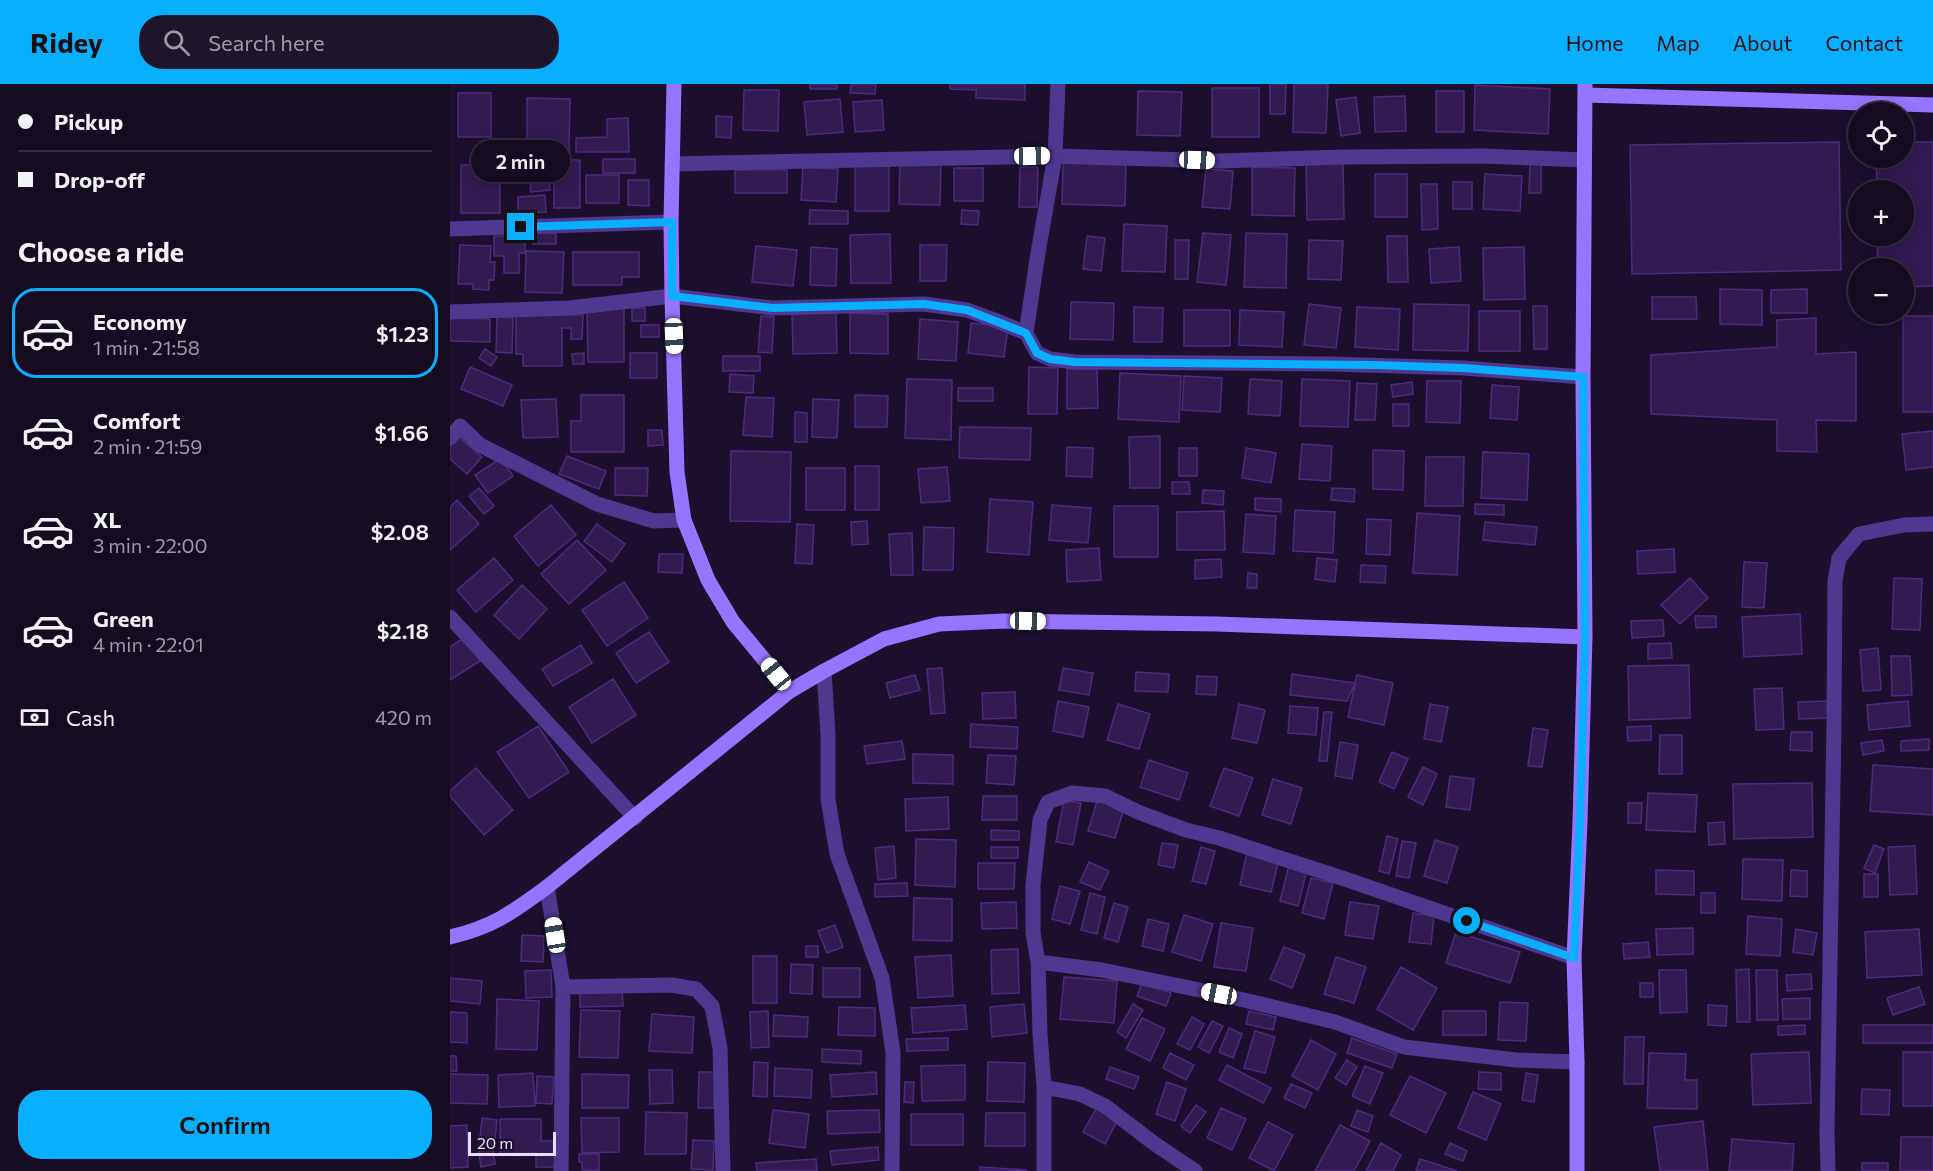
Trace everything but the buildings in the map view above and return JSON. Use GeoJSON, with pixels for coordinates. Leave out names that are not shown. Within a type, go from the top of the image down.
{"type":"FeatureCollection","features":[{"type":"Feature","properties":{"kind":"street"},"geometry":{"type":"LineString","coordinates":[[674,84],[672,296],[677,472],[684,520],[708,580],[733,622],[790,691]]}},
{"type":"Feature","properties":{"kind":"street"},"geometry":{"type":"LineString","coordinates":[[1058,84],[1055,156],[1026,333],[1037,353],[1050,359],[1075,362],[1375,365],[1463,368],[1583,377]]}},
{"type":"Feature","properties":{"kind":"street"},"geometry":{"type":"LineString","coordinates":[[1577,1171],[1574,958],[1585,637],[1583,377],[1585,89],[1933,105]]}},
{"type":"Feature","properties":{"kind":"street"},"geometry":{"type":"LineString","coordinates":[[672,164],[1055,156],[1221,161],[1390,156],[1483,156],[1584,160]]}},
{"type":"Feature","properties":{"kind":"street"},"geometry":{"type":"LineString","coordinates":[[450,229],[672,222]]}},
{"type":"Feature","properties":{"kind":"street"},"geometry":{"type":"LineString","coordinates":[[450,312],[570,308],[672,296],[772,308],[924,304],[967,310],[1026,333]]}},
{"type":"Feature","properties":{"kind":"street"},"geometry":{"type":"LineString","coordinates":[[453,429],[480,446],[597,504],[654,521],[684,520]]}},
{"type":"Feature","properties":{"kind":"street"},"geometry":{"type":"LineString","coordinates":[[1828,1171],[1835,581],[1839,558],[1859,534],[1904,525],[1933,524]]}},
{"type":"Feature","properties":{"kind":"street"},"geometry":{"type":"LineString","coordinates":[[450,616],[635,818]]}},
{"type":"Feature","properties":{"kind":"street"},"geometry":{"type":"LineString","coordinates":[[450,937],[475,932],[507,916],[635,818],[790,691],[884,639],[939,624],[983,622],[1228,624],[1585,637]]}},
{"type":"Feature","properties":{"kind":"street"},"geometry":{"type":"LineString","coordinates":[[824,671],[828,735],[828,799],[837,854],[882,978],[893,1052],[892,1171]]}},
{"type":"Feature","properties":{"kind":"street"},"geometry":{"type":"LineString","coordinates":[[1044,1171],[1044,1087],[1038,962],[1033,933],[1033,885],[1040,820],[1048,802],[1072,793],[1105,796],[1138,812],[1186,830],[1219,838],[1574,958]]}},
{"type":"Feature","properties":{"kind":"street"},"geometry":{"type":"LineString","coordinates":[[547,887],[563,987],[561,1171]]}},
{"type":"Feature","properties":{"kind":"street"},"geometry":{"type":"LineString","coordinates":[[1038,962],[1102,970],[1219,994],[1335,1022],[1404,1047],[1516,1060],[1577,1062]]}},
{"type":"Feature","properties":{"kind":"street"},"geometry":{"type":"LineString","coordinates":[[563,987],[670,985],[696,989],[712,1006],[720,1048],[723,1171]]}},
{"type":"Feature","properties":{"kind":"street"},"geometry":{"type":"LineString","coordinates":[[1044,1087],[1080,1094],[1105,1106],[1195,1171]]}},
{"type":"Feature","properties":{"kind":"route"},"geometry":{"type":"LineString","coordinates":[[521,227],[672,222],[672,296],[772,308],[924,304],[967,310],[1026,333],[1037,353],[1050,359],[1063,361],[1441,367],[1583,377],[1585,637],[1574,958],[1467,921]]}}]}
